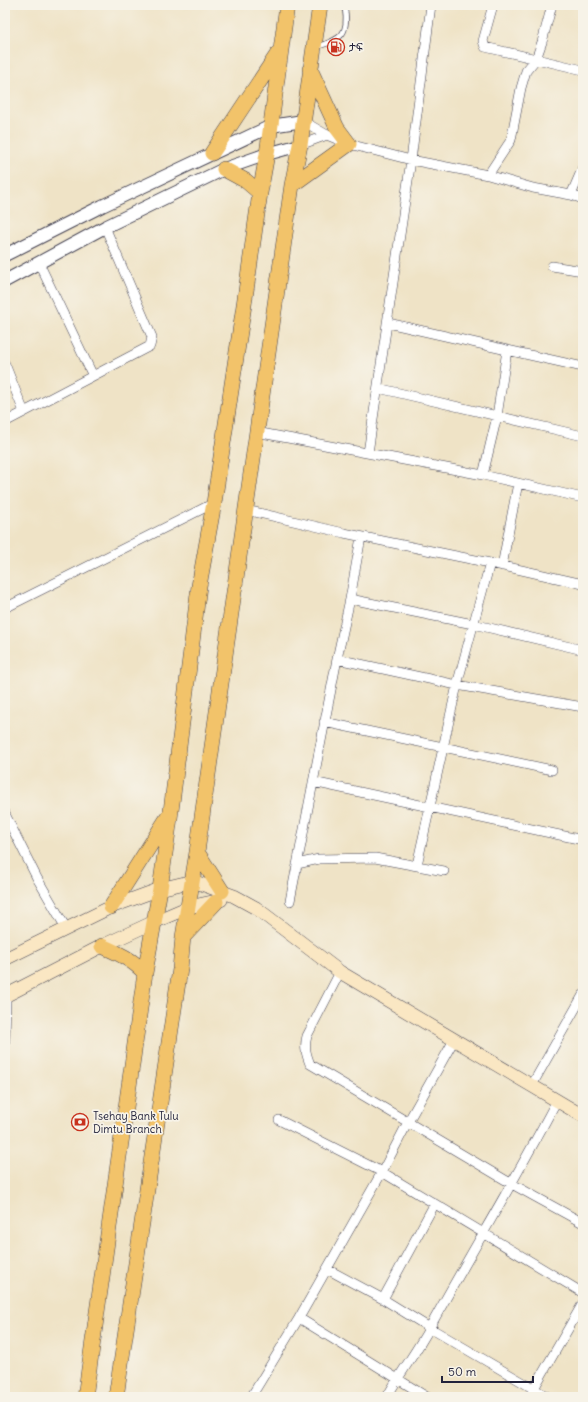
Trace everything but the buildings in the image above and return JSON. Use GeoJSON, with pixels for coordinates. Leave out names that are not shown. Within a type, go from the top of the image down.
{"type":"FeatureCollection","features":[{"type":"Feature","properties":{"kind":"main road"},"geometry":{"type":"LineString","coordinates":[[85,1397],[145,973],[160,889],[171,811],[199,586],[214,503],[243,313],[271,126],[287,5]]}},
{"type":"Feature","properties":{"kind":"main road"},"geometry":{"type":"LineString","coordinates":[[116,1397],[180,969],[182,937],[193,881],[292,185],[300,145],[320,5]]}},
{"type":"Feature","properties":{"kind":"main road"},"geometry":{"type":"LineString","coordinates":[[212,153],[280,50]]}},
{"type":"Feature","properties":{"kind":"main road"},"geometry":{"type":"LineString","coordinates":[[292,185],[348,144],[337,128],[310,69]]}},
{"type":"Feature","properties":{"kind":"main road"},"geometry":{"type":"LineString","coordinates":[[224,169],[246,181],[260,193]]}},
{"type":"Feature","properties":{"kind":"main road"},"geometry":{"type":"LineString","coordinates":[[111,907],[171,811]]}},
{"type":"Feature","properties":{"kind":"main road"},"geometry":{"type":"LineString","coordinates":[[197,852],[224,896]]}},
{"type":"Feature","properties":{"kind":"main road"},"geometry":{"type":"LineString","coordinates":[[5,959],[111,907],[160,889],[193,881],[267,916],[340,972],[583,1116]]}},
{"type":"Feature","properties":{"kind":"main road"},"geometry":{"type":"LineString","coordinates":[[5,996],[102,946],[189,906],[224,896]]}},
{"type":"Feature","properties":{"kind":"main road"},"geometry":{"type":"LineString","coordinates":[[182,937],[224,896]]}},
{"type":"Feature","properties":{"kind":"main road"},"geometry":{"type":"LineString","coordinates":[[102,946],[118,953],[138,966],[145,973]]}},
{"type":"Feature","properties":{"kind":"street"},"geometry":{"type":"LineString","coordinates":[[368,453],[411,160],[431,5]]}},
{"type":"Feature","properties":{"kind":"street"},"geometry":{"type":"LineString","coordinates":[[493,5],[483,41],[485,47],[583,70]]}},
{"type":"Feature","properties":{"kind":"street"},"geometry":{"type":"LineString","coordinates":[[488,175],[512,140],[521,88],[526,71],[536,59],[552,5]]}},
{"type":"Feature","properties":{"kind":"street"},"geometry":{"type":"LineString","coordinates":[[5,254],[212,153],[271,126],[303,121],[327,135],[348,144],[411,160],[488,175],[533,188],[571,195],[583,199]]}},
{"type":"Feature","properties":{"kind":"street"},"geometry":{"type":"LineString","coordinates":[[5,281],[105,227],[224,169],[327,135]]}},
{"type":"Feature","properties":{"kind":"street"},"geometry":{"type":"LineString","coordinates":[[571,195],[583,167]]}},
{"type":"Feature","properties":{"kind":"street"},"geometry":{"type":"LineString","coordinates":[[5,422],[150,346],[152,337],[105,227]]}},
{"type":"Feature","properties":{"kind":"street"},"geometry":{"type":"LineString","coordinates":[[39,263],[93,376]]}},
{"type":"Feature","properties":{"kind":"street"},"geometry":{"type":"LineString","coordinates":[[552,266],[583,272]]}},
{"type":"Feature","properties":{"kind":"street"},"geometry":{"type":"LineString","coordinates":[[388,323],[583,367]]}},
{"type":"Feature","properties":{"kind":"street"},"geometry":{"type":"LineString","coordinates":[[483,475],[497,416],[507,350]]}},
{"type":"Feature","properties":{"kind":"street"},"geometry":{"type":"LineString","coordinates":[[5,364],[24,412]]}},
{"type":"Feature","properties":{"kind":"street"},"geometry":{"type":"LineString","coordinates":[[378,388],[583,436]]}},
{"type":"Feature","properties":{"kind":"street"},"geometry":{"type":"LineString","coordinates":[[256,432],[483,475],[583,498]]}},
{"type":"Feature","properties":{"kind":"street"},"geometry":{"type":"LineString","coordinates":[[502,566],[518,483]]}},
{"type":"Feature","properties":{"kind":"street"},"geometry":{"type":"LineString","coordinates":[[5,608],[214,503]]}},
{"type":"Feature","properties":{"kind":"street"},"geometry":{"type":"LineString","coordinates":[[246,510],[361,537],[490,563],[583,584]]}},
{"type":"Feature","properties":{"kind":"street"},"geometry":{"type":"LineString","coordinates":[[290,901],[361,537]]}},
{"type":"Feature","properties":{"kind":"street"},"geometry":{"type":"LineString","coordinates":[[417,865],[457,685],[490,563]]}},
{"type":"Feature","properties":{"kind":"street"},"geometry":{"type":"LineString","coordinates":[[350,599],[473,624],[583,650]]}},
{"type":"Feature","properties":{"kind":"street"},"geometry":{"type":"LineString","coordinates":[[337,659],[457,685],[583,707]]}},
{"type":"Feature","properties":{"kind":"street"},"geometry":{"type":"LineString","coordinates":[[324,722],[552,770]]}},
{"type":"Feature","properties":{"kind":"street"},"geometry":{"type":"LineString","coordinates":[[313,782],[583,840]]}},
{"type":"Feature","properties":{"kind":"street"},"geometry":{"type":"LineString","coordinates":[[5,814],[37,878],[66,928]]}},
{"type":"Feature","properties":{"kind":"street"},"geometry":{"type":"LineString","coordinates":[[297,864],[319,859],[375,858],[444,871]]}},
{"type":"Feature","properties":{"kind":"street"},"geometry":{"type":"LineString","coordinates":[[340,972],[307,1036],[305,1043],[310,1064],[316,1069],[512,1184],[583,1223]]}},
{"type":"Feature","properties":{"kind":"street"},"geometry":{"type":"LineString","coordinates":[[5,996],[5,1041]]}},
{"type":"Feature","properties":{"kind":"street"},"geometry":{"type":"LineString","coordinates":[[532,1085],[583,996]]}},
{"type":"Feature","properties":{"kind":"street"},"geometry":{"type":"LineString","coordinates":[[251,1397],[327,1269],[454,1040]]}},
{"type":"Feature","properties":{"kind":"street"},"geometry":{"type":"LineString","coordinates":[[387,1397],[430,1328],[512,1184],[557,1100]]}},
{"type":"Feature","properties":{"kind":"street"},"geometry":{"type":"LineString","coordinates":[[279,1120],[382,1172],[434,1205],[484,1233],[583,1293]]}},
{"type":"Feature","properties":{"kind":"street"},"geometry":{"type":"LineString","coordinates":[[383,1299],[434,1205]]}},
{"type":"Feature","properties":{"kind":"street"},"geometry":{"type":"LineString","coordinates":[[327,1269],[383,1299],[531,1393],[548,1397]]}},
{"type":"Feature","properties":{"kind":"street"},"geometry":{"type":"LineString","coordinates":[[531,1393],[583,1303]]}},
{"type":"Feature","properties":{"kind":"street"},"geometry":{"type":"LineString","coordinates":[[299,1318],[427,1397]]}},
{"type":"Feature","properties":{"kind":"lane"},"geometry":{"type":"LineString","coordinates":[[313,48],[335,41],[343,33],[347,22],[345,9],[339,5]]}},
{"type":"Feature","properties":{"kind":"place","name":"ታፍ"},"geometry":{"type":"Point","coordinates":[336,47]}},
{"type":"Feature","properties":{"kind":"place","name":"Tsehay Bank Tulu Dimtu Branch"},"geometry":{"type":"Point","coordinates":[80,1122]}}]}
